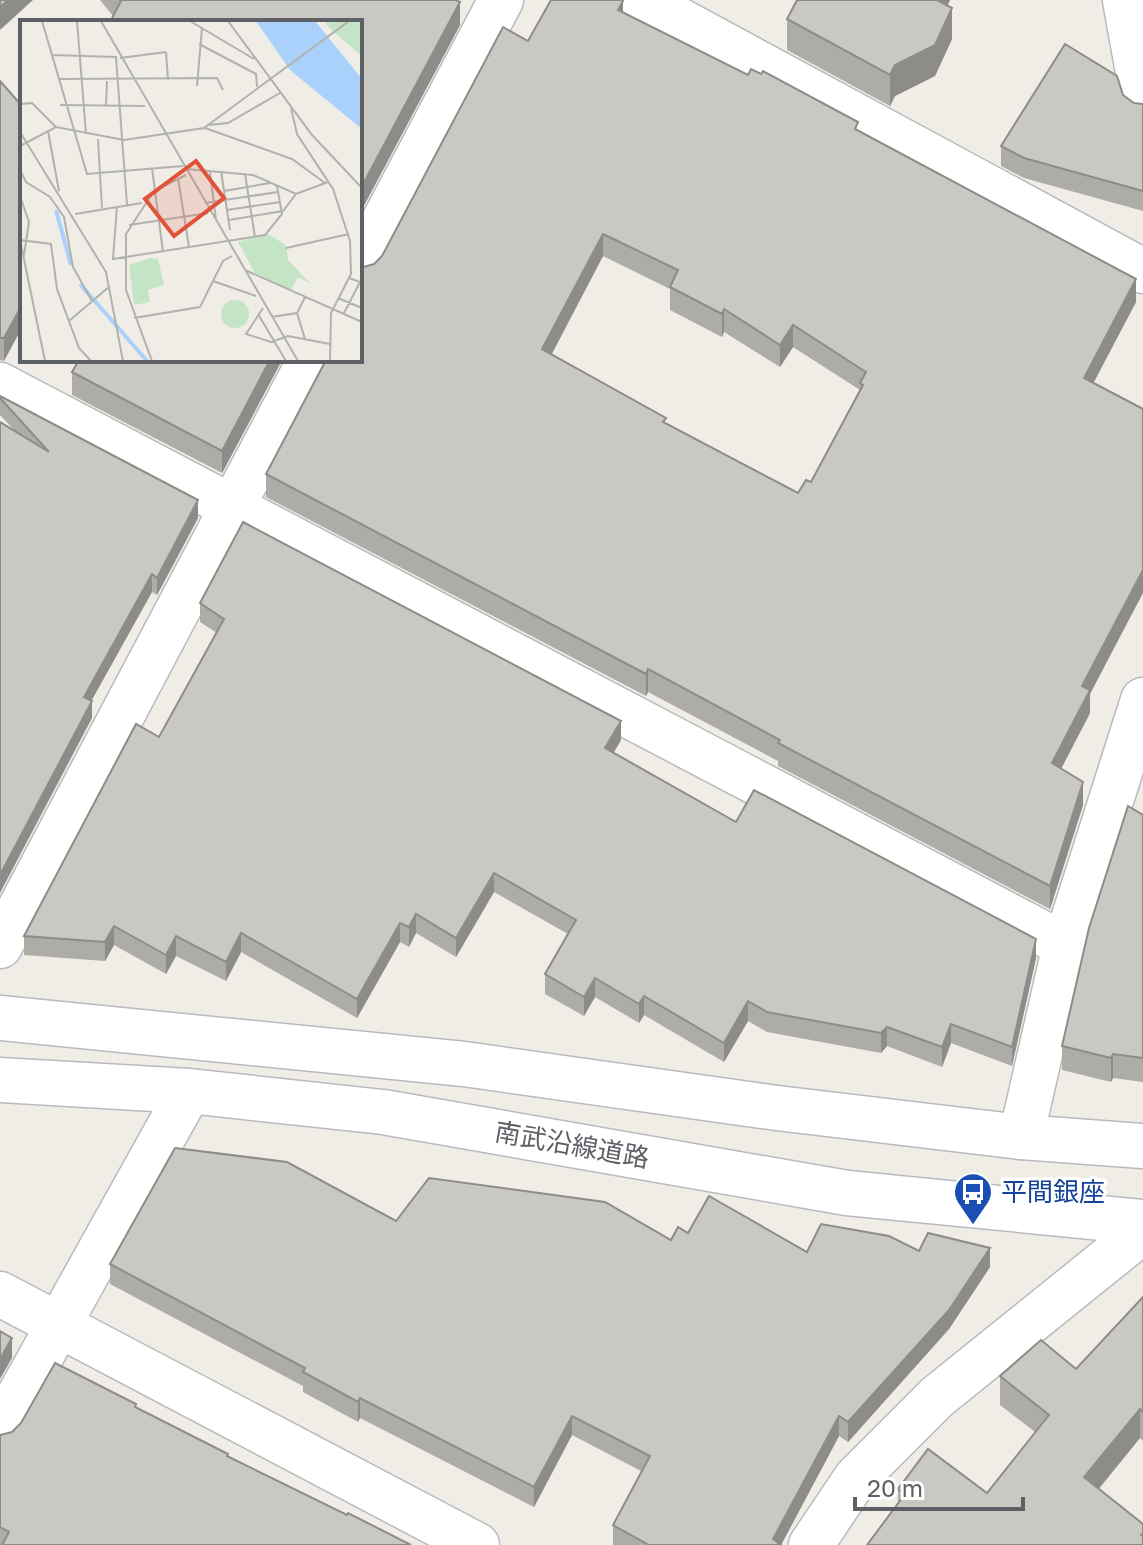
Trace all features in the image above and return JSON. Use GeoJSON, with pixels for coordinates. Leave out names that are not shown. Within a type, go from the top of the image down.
{"type":"FeatureCollection","features":[{"type":"Feature","properties":{"kind":"street"},"geometry":{"type":"LineString","coordinates":[[362,262],[501,0]]}},
{"type":"Feature","properties":{"kind":"street"},"geometry":{"type":"LineString","coordinates":[[642,0],[1143,271]]}},
{"type":"Feature","properties":{"kind":"street"},"geometry":{"type":"LineString","coordinates":[[1125,0],[1143,100]]}},
{"type":"Feature","properties":{"kind":"street"},"geometry":{"type":"LineString","coordinates":[[0,946],[309,362]]}},
{"type":"Feature","properties":{"kind":"street"},"geometry":{"type":"LineString","coordinates":[[0,385],[1065,945]]}},
{"type":"Feature","properties":{"kind":"street"},"geometry":{"type":"LineString","coordinates":[[1021,1137],[1065,945],[1143,700]]}},
{"type":"Feature","properties":{"kind":"street"},"geometry":{"type":"LineString","coordinates":[[0,1018],[464,1064],[777,1108],[1021,1137],[1143,1146]]}},
{"type":"Feature","properties":{"kind":"street","name":"南武沿線道路"},"geometry":{"type":"LineString","coordinates":[[0,1080],[189,1091],[383,1112],[847,1193],[1143,1222]]}},
{"type":"Feature","properties":{"kind":"street"},"geometry":{"type":"LineString","coordinates":[[0,1430],[189,1091]]}},
{"type":"Feature","properties":{"kind":"street"},"geometry":{"type":"LineString","coordinates":[[811,1545],[856,1478],[937,1397],[1143,1231]]}},
{"type":"Feature","properties":{"kind":"street"},"geometry":{"type":"LineString","coordinates":[[0,1294],[477,1545]]}},
{"type":"Feature","properties":{"kind":"building"},"geometry":{"type":"Polygon","coordinates":[[[551,0],[622,0],[618,10],[748,75],[751,69],[761,74],[763,71],[858,122],[855,129],[1136,279],[1084,378],[1143,409],[1143,570],[1082,686],[1090,690],[1052,763],[1083,782],[1050,886],[778,743],[780,740],[648,669],[646,674],[266,474],[325,362],[362,362],[362,267],[374,264],[382,256],[503,27],[528,41],[551,0]],[[603,234],[542,349],[666,418],[663,422],[798,493],[806,480],[811,482],[863,385],[860,383],[866,372],[793,325],[780,345],[724,309],[722,314],[670,287],[678,270],[603,234]]]}},
{"type":"Feature","properties":{"kind":"building"},"geometry":{"type":"Polygon","coordinates":[[[797,0],[937,0],[952,8],[935,45],[895,65],[890,75],[787,19],[797,0]]]}},
{"type":"Feature","properties":{"kind":"building"},"geometry":{"type":"Polygon","coordinates":[[[121,1],[460,2],[362,186],[362,20],[111,20],[121,1]]]}},
{"type":"Feature","properties":{"kind":"building"},"geometry":{"type":"Polygon","coordinates":[[[1065,44],[1117,76],[1123,95],[1134,103],[1143,104],[1143,191],[1024,158],[1001,146],[1065,44]]]}},
{"type":"Feature","properties":{"kind":"building"},"geometry":{"type":"Polygon","coordinates":[[[0,81],[20,104],[20,309],[4,338],[0,338],[0,81]]]}},
{"type":"Feature","properties":{"kind":"building"},"geometry":{"type":"Polygon","coordinates":[[[78,362],[269,362],[222,451],[72,372],[78,362]]]}},
{"type":"Feature","properties":{"kind":"building"},"geometry":{"type":"Polygon","coordinates":[[[0,396],[198,500],[157,578],[152,574],[84,697],[92,701],[0,875],[0,422],[49,452],[0,396]]]}},
{"type":"Feature","properties":{"kind":"building"},"geometry":{"type":"Polygon","coordinates":[[[243,522],[621,721],[605,748],[736,822],[754,790],[1036,939],[1012,1047],[951,1024],[942,1047],[887,1027],[881,1033],[767,1012],[748,1001],[724,1043],[644,996],[639,1004],[595,978],[584,997],[545,974],[576,920],[494,873],[456,938],[416,914],[409,927],[400,923],[357,999],[241,933],[226,962],[176,936],[166,955],[114,926],[105,942],[24,936],[136,724],[159,737],[224,619],[200,603],[243,522]]]}},
{"type":"Feature","properties":{"kind":"building"},"geometry":{"type":"Polygon","coordinates":[[[1128,806],[1143,815],[1143,1058],[1113,1054],[1111,1058],[1062,1046],[1089,928],[1128,806]]]}},
{"type":"Feature","properties":{"kind":"building"},"geometry":{"type":"Polygon","coordinates":[[[175,1148],[287,1162],[396,1221],[429,1178],[605,1202],[671,1240],[678,1227],[688,1233],[709,1196],[807,1252],[821,1224],[889,1236],[919,1251],[928,1233],[990,1248],[949,1310],[848,1422],[839,1416],[773,1539],[781,1545],[649,1545],[613,1525],[650,1456],[572,1416],[534,1487],[360,1398],[358,1402],[303,1372],[305,1368],[110,1264],[175,1148]]]}},
{"type":"Feature","properties":{"kind":"building"},"geometry":{"type":"Polygon","coordinates":[[[1143,1297],[1143,1412],[1140,1409],[1084,1477],[1143,1524],[1143,1545],[867,1545],[905,1494],[898,1489],[928,1449],[987,1493],[1049,1415],[1000,1376],[1041,1340],[1076,1369],[1143,1297]]]}},
{"type":"Feature","properties":{"kind":"building"},"geometry":{"type":"Polygon","coordinates":[[[0,1331],[12,1338],[0,1359],[0,1331]]]}},
{"type":"Feature","properties":{"kind":"building"},"geometry":{"type":"Polygon","coordinates":[[[55,1363],[136,1404],[135,1407],[227,1456],[411,1545],[2,1545],[9,1532],[0,1527],[0,1435],[12,1432],[21,1423],[55,1363]]]}},
{"type":"Feature","properties":{"kind":"place","name":"平間銀座"},"geometry":{"type":"Point","coordinates":[973,1226]}}]}
